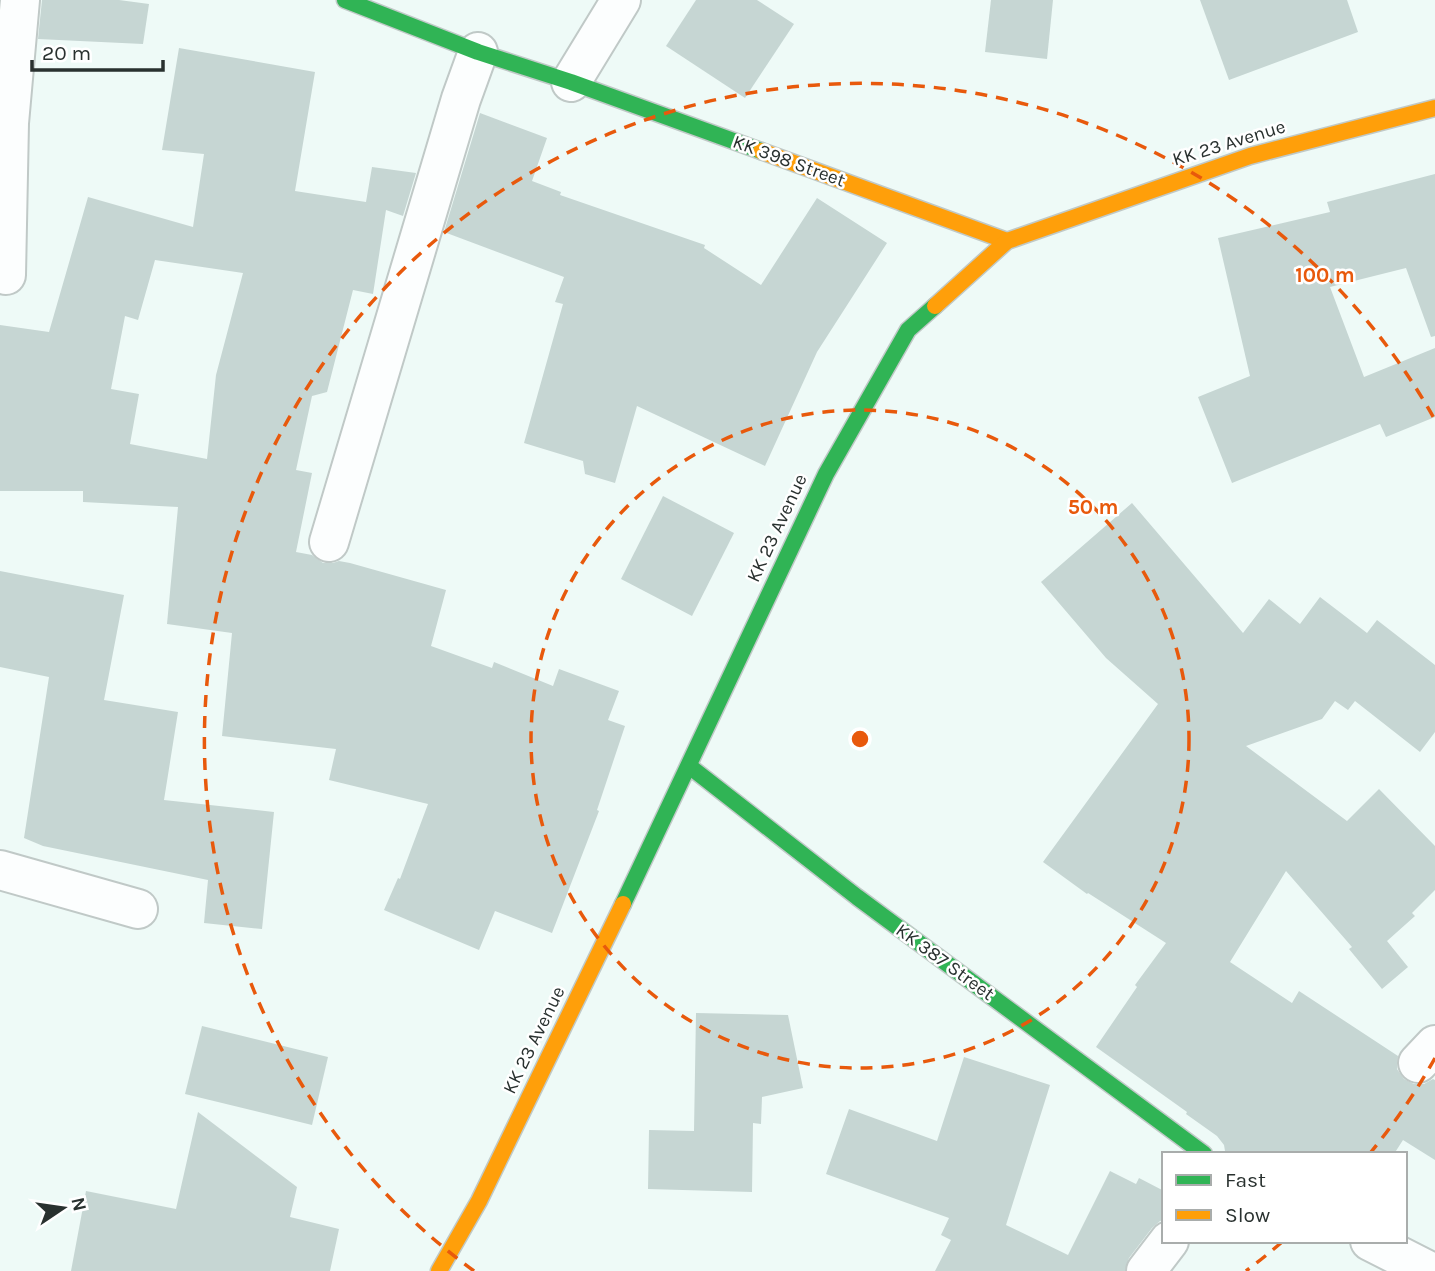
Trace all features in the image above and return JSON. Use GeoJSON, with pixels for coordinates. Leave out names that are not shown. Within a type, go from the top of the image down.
{"type":"FeatureCollection","features":[{"type":"Feature","properties":{"kind":"main road","name":"KK 398 Street"},"geometry":{"type":"LineString","coordinates":[[345,0],[478,52],[572,82],[1007,241]]}},
{"type":"Feature","properties":{"kind":"main road","name":"KK 23 Avenue"},"geometry":{"type":"LineString","coordinates":[[439,1271],[479,1201],[689,766],[826,474],[908,330],[1007,241],[1250,156],[1435,108]]}},
{"type":"Feature","properties":{"kind":"main road","name":"KK 387 Street"},"geometry":{"type":"LineString","coordinates":[[689,766],[857,897],[1201,1152]]}},
{"type":"Feature","properties":{"kind":"street"},"geometry":{"type":"LineString","coordinates":[[6,275],[9,123],[20,0]]}},
{"type":"Feature","properties":{"kind":"street"},"geometry":{"type":"LineString","coordinates":[[572,82],[621,0]]}},
{"type":"Feature","properties":{"kind":"street"},"geometry":{"type":"LineString","coordinates":[[329,542],[461,99],[478,52]]}},
{"type":"Feature","properties":{"kind":"street"},"geometry":{"type":"LineString","coordinates":[[0,870],[138,909]]}},
{"type":"Feature","properties":{"kind":"street"},"geometry":{"type":"LineString","coordinates":[[1146,1271],[1167,1243]]}},
{"type":"Feature","properties":{"kind":"street"},"geometry":{"type":"LineString","coordinates":[[1374,1243],[1429,1271]]}},
{"type":"Feature","properties":{"kind":"building"},"geometry":{"type":"Polygon","coordinates":[[[42,0],[119,0],[149,4],[143,44],[38,39],[42,0]]]}},
{"type":"Feature","properties":{"kind":"building"},"geometry":{"type":"Polygon","coordinates":[[[696,0],[757,0],[794,24],[745,98],[666,46],[696,0]]]}},
{"type":"Feature","properties":{"kind":"building"},"geometry":{"type":"Polygon","coordinates":[[[991,0],[1053,0],[1047,59],[985,52],[991,0]]]}},
{"type":"Feature","properties":{"kind":"building"},"geometry":{"type":"Polygon","coordinates":[[[1200,0],[1347,0],[1358,32],[1229,80],[1200,0]]]}},
{"type":"Feature","properties":{"kind":"building"},"geometry":{"type":"Polygon","coordinates":[[[179,48],[315,72],[295,191],[366,202],[372,167],[416,173],[403,216],[386,210],[373,294],[353,290],[327,392],[312,396],[296,470],[312,473],[296,552],[312,555],[323,563],[350,563],[446,590],[431,646],[492,668],[494,662],[553,686],[559,669],[619,691],[608,720],[625,726],[597,810],[599,811],[552,933],[495,911],[479,950],[384,910],[398,878],[400,879],[428,804],[329,780],[336,749],[222,736],[232,633],[167,624],[178,507],[83,502],[83,491],[0,491],[0,325],[49,332],[88,197],[193,227],[204,154],[162,150],[179,48]],[[155,260],[138,320],[125,316],[111,389],[139,394],[130,444],[207,459],[216,375],[243,273],[155,260]]]}},
{"type":"Feature","properties":{"kind":"building"},"geometry":{"type":"Polygon","coordinates":[[[480,113],[547,138],[532,181],[561,192],[560,195],[705,245],[704,248],[761,285],[817,198],[887,243],[817,352],[765,466],[637,406],[615,483],[585,474],[583,461],[524,443],[563,304],[555,302],[564,277],[444,232],[480,113]]]}},
{"type":"Feature","properties":{"kind":"building"},"geometry":{"type":"Polygon","coordinates":[[[1435,174],[1435,336],[1431,337],[1406,268],[1330,287],[1364,377],[1435,348],[1435,417],[1386,437],[1380,424],[1232,483],[1198,397],[1250,376],[1218,238],[1330,212],[1327,202],[1435,174]]]}},
{"type":"Feature","properties":{"kind":"building"},"geometry":{"type":"Polygon","coordinates":[[[663,496],[734,533],[692,616],[621,579],[663,496]]]}},
{"type":"Feature","properties":{"kind":"building"},"geometry":{"type":"Polygon","coordinates":[[[1132,503],[1243,633],[1269,599],[1300,624],[1320,597],[1367,633],[1377,620],[1435,665],[1435,732],[1420,752],[1355,701],[1348,710],[1335,701],[1322,719],[1246,746],[1347,821],[1379,789],[1435,846],[1435,890],[1412,913],[1415,916],[1387,941],[1408,967],[1382,989],[1349,949],[1352,947],[1286,871],[1230,962],[1292,1003],[1299,991],[1398,1056],[1397,1069],[1404,1079],[1414,1084],[1435,1080],[1435,1160],[1403,1140],[1395,1152],[1226,1152],[1217,1136],[1096,1047],[1137,987],[1135,985],[1166,943],[1087,894],[1043,862],[1158,704],[1106,658],[1041,582],[1132,503]]]}},
{"type":"Feature","properties":{"kind":"building"},"geometry":{"type":"Polygon","coordinates":[[[0,571],[124,595],[104,700],[178,712],[164,800],[274,812],[262,929],[204,923],[208,880],[43,846],[24,838],[49,677],[0,667],[0,571]]]}},
{"type":"Feature","properties":{"kind":"building"},"geometry":{"type":"Polygon","coordinates":[[[696,1013],[788,1015],[803,1088],[762,1097],[761,1124],[753,1123],[752,1192],[648,1189],[649,1130],[694,1131],[696,1013]]]}},
{"type":"Feature","properties":{"kind":"building"},"geometry":{"type":"Polygon","coordinates":[[[202,1026],[328,1057],[312,1125],[185,1094],[202,1026]]]}},
{"type":"Feature","properties":{"kind":"building"},"geometry":{"type":"Polygon","coordinates":[[[964,1057],[1050,1085],[1006,1225],[1068,1255],[1110,1171],[1136,1184],[1139,1178],[1162,1190],[1162,1220],[1152,1228],[1129,1258],[1125,1271],[935,1271],[951,1240],[941,1235],[949,1218],[826,1174],[849,1109],[937,1141],[964,1057]]]}},
{"type":"Feature","properties":{"kind":"building"},"geometry":{"type":"Polygon","coordinates":[[[198,1112],[297,1187],[290,1217],[339,1229],[330,1271],[71,1271],[86,1191],[176,1209],[198,1112]]]}},
{"type":"Feature","properties":{"kind":"traffic: fast"},"geometry":{"type":"LineString","coordinates":[[345,0],[478,52],[571,82],[761,151]]}},
{"type":"Feature","properties":{"kind":"traffic: fast"},"geometry":{"type":"LineString","coordinates":[[623,904],[826,474],[908,330],[935,306]]}},
{"type":"Feature","properties":{"kind":"traffic: fast"},"geometry":{"type":"LineString","coordinates":[[689,766],[857,897],[1201,1152]]}},
{"type":"Feature","properties":{"kind":"traffic: slow"},"geometry":{"type":"LineString","coordinates":[[935,306],[1007,241],[1250,156],[1435,108]]}},
{"type":"Feature","properties":{"kind":"traffic: slow"},"geometry":{"type":"LineString","coordinates":[[761,151],[1007,241]]}},
{"type":"Feature","properties":{"kind":"traffic: slow"},"geometry":{"type":"LineString","coordinates":[[439,1271],[479,1201],[623,904]]}}]}
